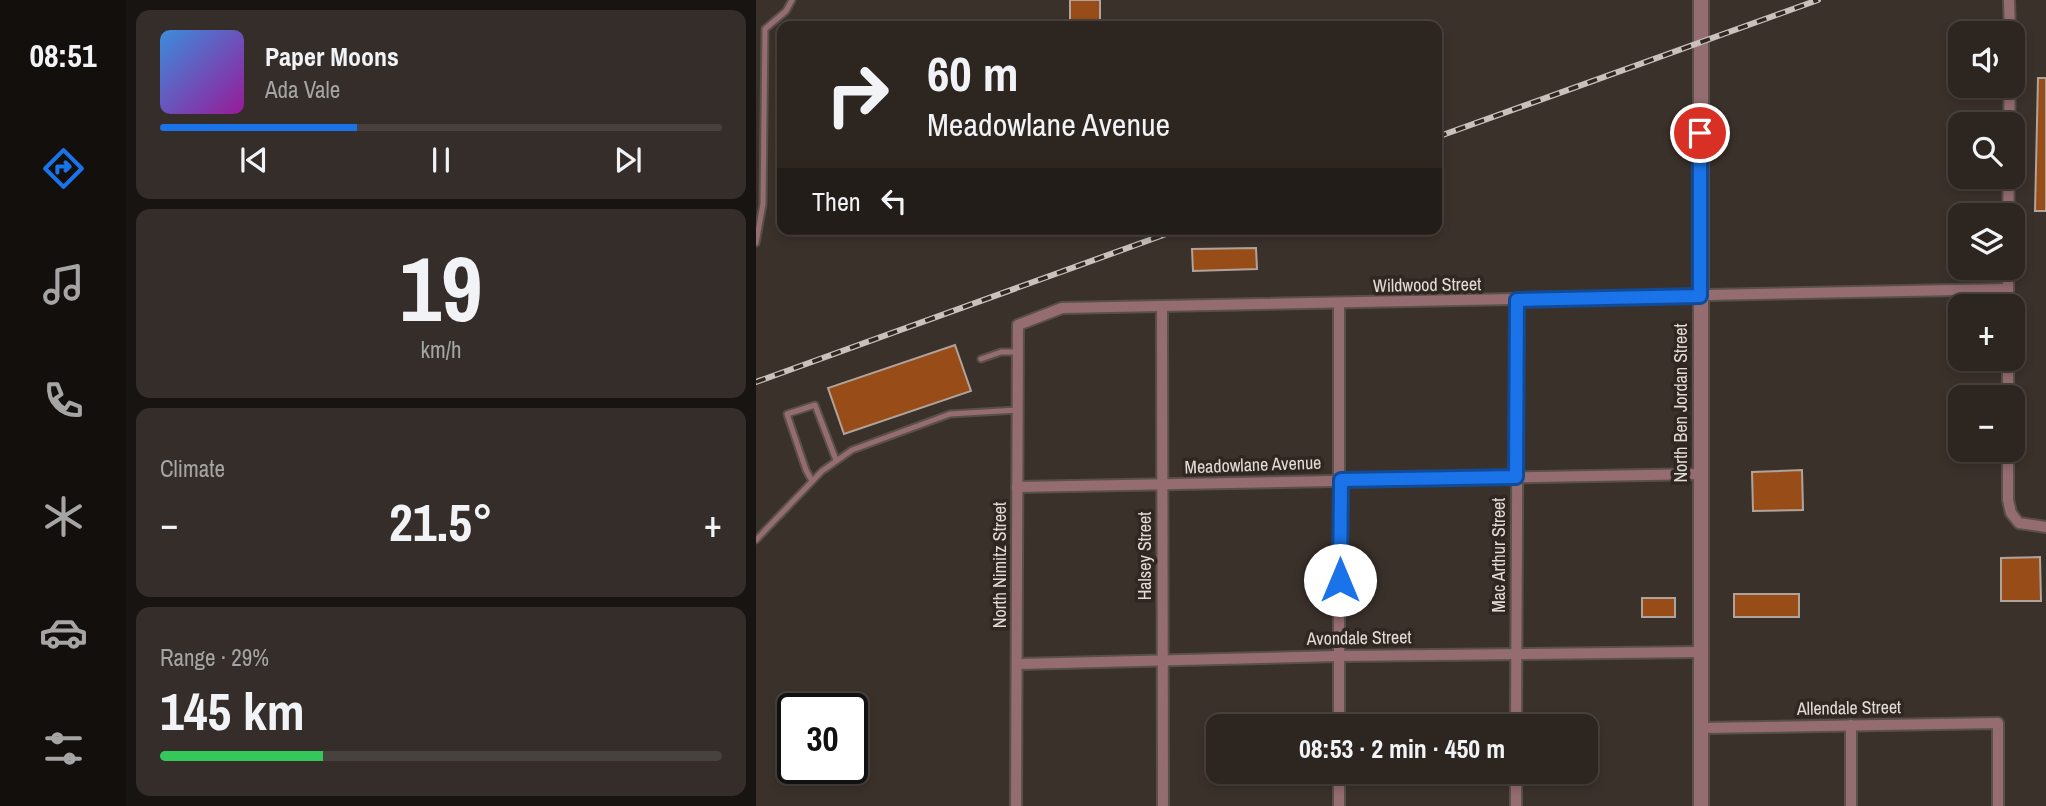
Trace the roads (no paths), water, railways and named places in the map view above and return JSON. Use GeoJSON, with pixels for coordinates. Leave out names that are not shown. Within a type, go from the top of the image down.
{"type":"FeatureCollection","features":[{"type":"Feature","properties":{"kind":"street","name":"North Ben Jordan Street"},"geometry":{"type":"LineString","coordinates":[[1701,0],[1701,806]]}},
{"type":"Feature","properties":{"kind":"street"},"geometry":{"type":"LineString","coordinates":[[2009,0],[2010,21]]}},
{"type":"Feature","properties":{"kind":"street"},"geometry":{"type":"LineString","coordinates":[[2008,280],[2008,294]]}},
{"type":"Feature","properties":{"kind":"street","name":"Wildwood Street"},"geometry":{"type":"LineString","coordinates":[[1018,325],[1062,308],[2008,289]]}},
{"type":"Feature","properties":{"kind":"street","name":"Mac Arthur Street"},"geometry":{"type":"LineString","coordinates":[[1516,714],[1517,300]]}},
{"type":"Feature","properties":{"kind":"street"},"geometry":{"type":"LineString","coordinates":[[1339,304],[1339,714]]}},
{"type":"Feature","properties":{"kind":"street","name":"Halsey Street"},"geometry":{"type":"LineString","coordinates":[[1162,306],[1163,806]]}},
{"type":"Feature","properties":{"kind":"street","name":"North Nimitz Street"},"geometry":{"type":"LineString","coordinates":[[1016,806],[1018,325]]}},
{"type":"Feature","properties":{"kind":"street"},"geometry":{"type":"LineString","coordinates":[[2009,462],[2011,513],[2019,523],[2046,527]]}},
{"type":"Feature","properties":{"kind":"street","name":"Meadowlane Avenue"},"geometry":{"type":"LineString","coordinates":[[1017,487],[1701,474]]}},
{"type":"Feature","properties":{"kind":"street","name":"Avondale Street"},"geometry":{"type":"LineString","coordinates":[[1018,664],[1339,656],[1700,652]]}},
{"type":"Feature","properties":{"kind":"street","name":"Allendale Street"},"geometry":{"type":"LineString","coordinates":[[1701,727],[1998,723],[1998,806]]}},
{"type":"Feature","properties":{"kind":"street"},"geometry":{"type":"LineString","coordinates":[[1851,806],[1852,726]]}},
{"type":"Feature","properties":{"kind":"street"},"geometry":{"type":"LineString","coordinates":[[1339,784],[1339,806]]}},
{"type":"Feature","properties":{"kind":"street"},"geometry":{"type":"LineString","coordinates":[[1516,784],[1516,806]]}},
{"type":"Feature","properties":{"kind":"lane"},"geometry":{"type":"LineString","coordinates":[[756,29],[765,29],[786,11],[792,0]]}},
{"type":"Feature","properties":{"kind":"lane"},"geometry":{"type":"LineString","coordinates":[[756,243],[764,178],[765,29]]}},
{"type":"Feature","properties":{"kind":"lane"},"geometry":{"type":"LineString","coordinates":[[981,359],[1000,352],[1018,352]]}},
{"type":"Feature","properties":{"kind":"lane"},"geometry":{"type":"LineString","coordinates":[[813,481],[806,470],[787,414],[815,405],[836,460]]}},
{"type":"Feature","properties":{"kind":"lane"},"geometry":{"type":"LineString","coordinates":[[756,540],[813,481],[836,460],[852,450],[950,414],[1017,410]]}},
{"type":"Feature","properties":{"kind":"railway"},"geometry":{"type":"LineString","coordinates":[[1442,135],[1818,0]]}},
{"type":"Feature","properties":{"kind":"railway"},"geometry":{"type":"LineString","coordinates":[[756,382],[1163,235]]}}]}
